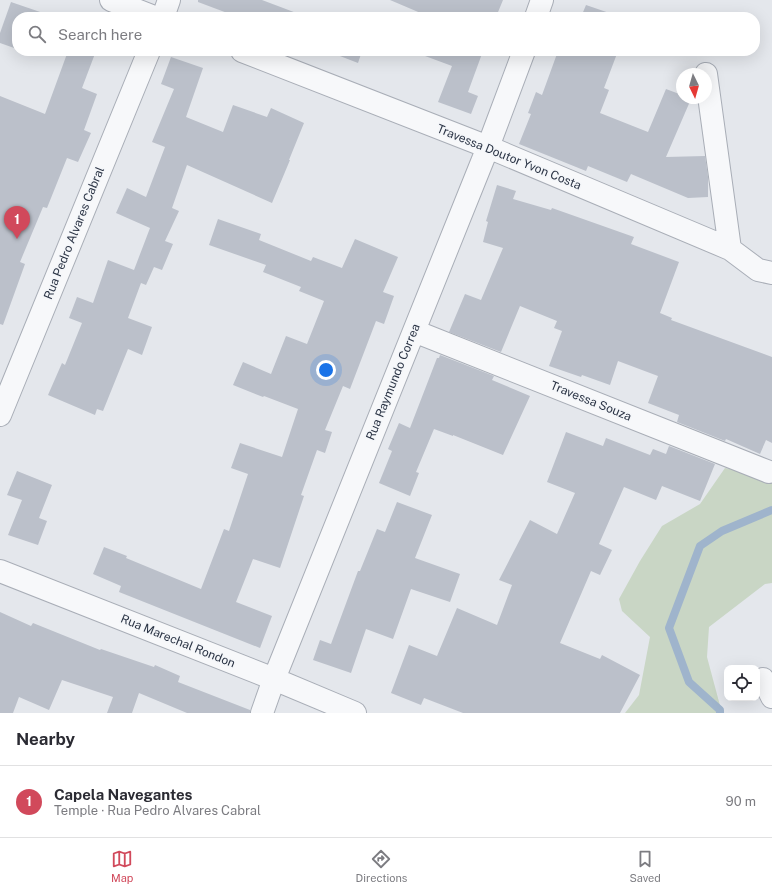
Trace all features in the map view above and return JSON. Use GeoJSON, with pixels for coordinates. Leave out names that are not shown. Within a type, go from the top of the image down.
{"type":"FeatureCollection","features":[{"type":"Feature","properties":{"kind":"street"},"geometry":{"type":"LineString","coordinates":[[111,0],[141,12]]}},
{"type":"Feature","properties":{"kind":"street"},"geometry":{"type":"LineString","coordinates":[[165,12],[169,0]]}},
{"type":"Feature","properties":{"kind":"street"},"geometry":{"type":"LineString","coordinates":[[538,12],[542,0]]}},
{"type":"Feature","properties":{"kind":"street","name":"Rua Pedro Alvares Cabral"},"geometry":{"type":"LineString","coordinates":[[0,415],[147,56]]}},
{"type":"Feature","properties":{"kind":"street","name":"Travessa Doutor Yvon Costa"},"geometry":{"type":"LineString","coordinates":[[255,56],[488,147],[730,249],[758,270],[772,273]]}},
{"type":"Feature","properties":{"kind":"street","name":"Rua Raymundo Correa"},"geometry":{"type":"LineString","coordinates":[[262,713],[274,679],[488,147],[522,56]]}},
{"type":"Feature","properties":{"kind":"street"},"geometry":{"type":"LineString","coordinates":[[710,104],[730,249]]}},
{"type":"Feature","properties":{"kind":"street","name":"Travessa Souza"},"geometry":{"type":"LineString","coordinates":[[414,331],[769,472]]}},
{"type":"Feature","properties":{"kind":"street","name":"Rua Marechal Rondon"},"geometry":{"type":"LineString","coordinates":[[0,571],[274,679],[355,713]]}},
{"type":"Feature","properties":{"kind":"green space"},"geometry":{"type":"Polygon","coordinates":[[[725,468],[772,477],[772,583],[765,584],[709,627],[707,657],[722,713],[625,713],[639,695],[650,637],[622,611],[619,599],[662,526],[700,504],[725,468]]]}},
{"type":"Feature","properties":{"kind":"building"},"geometry":{"type":"Polygon","coordinates":[[[198,0],[262,0],[294,12],[225,12],[198,2],[198,0]]]}},
{"type":"Feature","properties":{"kind":"building"},"geometry":{"type":"Polygon","coordinates":[[[390,0],[503,0],[498,12],[418,12],[390,0]]]}},
{"type":"Feature","properties":{"kind":"building"},"geometry":{"type":"Polygon","coordinates":[[[11,2],[40,12],[12,12],[12,47],[0,43],[0,33],[11,2]]]}},
{"type":"Feature","properties":{"kind":"building"},"geometry":{"type":"Polygon","coordinates":[[[586,5],[606,12],[583,12],[586,5]]]}},
{"type":"Feature","properties":{"kind":"building"},"geometry":{"type":"Polygon","coordinates":[[[66,56],[94,56],[82,88],[97,94],[84,130],[91,133],[78,162],[67,158],[47,208],[43,207],[20,262],[25,264],[3,325],[0,324],[0,96],[45,114],[66,56]]]}},
{"type":"Feature","properties":{"kind":"building"},"geometry":{"type":"Polygon","coordinates":[[[340,56],[360,56],[358,63],[340,56]]]}},
{"type":"Feature","properties":{"kind":"building"},"geometry":{"type":"Polygon","coordinates":[[[425,56],[481,56],[468,92],[478,96],[471,114],[438,102],[452,66],[425,56]]]}},
{"type":"Feature","properties":{"kind":"building"},"geometry":{"type":"Polygon","coordinates":[[[556,56],[616,56],[604,88],[609,90],[600,113],[648,132],[666,89],[676,93],[676,104],[689,104],[666,157],[705,156],[708,177],[708,197],[688,198],[631,174],[627,182],[588,166],[586,171],[519,144],[531,114],[528,113],[536,92],[542,95],[556,56]]]}},
{"type":"Feature","properties":{"kind":"building"},"geometry":{"type":"Polygon","coordinates":[[[171,57],[203,68],[186,117],[223,132],[233,105],[267,117],[271,108],[304,123],[272,203],[187,165],[172,208],[179,211],[165,241],[173,244],[162,270],[154,267],[146,285],[141,283],[128,318],[152,327],[142,355],[128,349],[103,411],[97,409],[95,415],[48,395],[62,363],[65,365],[82,323],[69,318],[77,297],[93,303],[108,260],[134,270],[150,228],[116,213],[127,188],[146,197],[165,147],[152,142],[174,89],[161,84],[171,57]]]}},
{"type":"Feature","properties":{"kind":"building"},"geometry":{"type":"Polygon","coordinates":[[[497,185],[516,191],[513,199],[551,210],[552,208],[634,237],[631,244],[679,262],[660,313],[672,318],[671,320],[772,357],[772,443],[766,440],[760,454],[726,439],[725,441],[677,422],[679,415],[648,403],[658,376],[618,361],[610,385],[582,375],[581,377],[549,366],[562,331],[554,328],[557,321],[520,306],[501,352],[449,332],[465,294],[481,300],[503,248],[483,242],[488,222],[486,221],[497,185]]]}},
{"type":"Feature","properties":{"kind":"building"},"geometry":{"type":"Polygon","coordinates":[[[218,219],[261,234],[259,240],[311,261],[313,257],[342,268],[355,239],[398,257],[383,292],[394,296],[384,324],[376,321],[350,389],[343,386],[325,430],[332,432],[325,453],[317,450],[301,495],[304,496],[280,568],[253,559],[236,602],[272,616],[260,648],[119,592],[121,586],[93,574],[104,547],[127,556],[126,558],[201,589],[224,529],[229,531],[248,474],[231,468],[240,443],[282,457],[298,409],[233,385],[243,362],[271,374],[286,336],[307,344],[324,301],[299,291],[301,287],[263,272],[266,265],[209,245],[218,219]]]}},
{"type":"Feature","properties":{"kind":"building"},"geometry":{"type":"Polygon","coordinates":[[[440,355],[494,376],[492,380],[530,396],[503,455],[434,429],[416,472],[419,473],[410,496],[379,483],[392,451],[388,449],[399,423],[410,428],[437,358],[439,358],[440,355]]]}},
{"type":"Feature","properties":{"kind":"building"},"geometry":{"type":"Polygon","coordinates":[[[566,432],[603,446],[606,438],[650,455],[653,449],[666,454],[669,446],[715,464],[700,501],[662,486],[656,500],[624,487],[599,544],[612,550],[600,575],[591,571],[560,643],[600,659],[602,655],[640,675],[620,713],[463,713],[424,698],[421,705],[391,693],[409,645],[437,656],[457,608],[497,625],[512,585],[499,580],[530,520],[557,534],[575,493],[547,482],[566,432]]]}},
{"type":"Feature","properties":{"kind":"building"},"geometry":{"type":"Polygon","coordinates":[[[17,471],[52,485],[39,518],[47,521],[38,545],[8,535],[22,500],[7,495],[17,471]]]}},
{"type":"Feature","properties":{"kind":"building"},"geometry":{"type":"Polygon","coordinates":[[[397,502],[432,515],[415,558],[460,574],[450,602],[411,589],[393,639],[366,629],[351,673],[313,660],[320,640],[331,644],[358,571],[360,571],[377,529],[385,532],[397,502]]]}},
{"type":"Feature","properties":{"kind":"building"},"geometry":{"type":"Polygon","coordinates":[[[0,612],[31,626],[33,623],[100,650],[101,649],[154,667],[155,665],[180,676],[178,682],[250,710],[250,713],[187,713],[139,693],[132,713],[107,713],[113,697],[62,680],[49,710],[19,697],[13,713],[0,713],[0,612]]]}},
{"type":"Feature","properties":{"kind":"waterway"},"geometry":{"type":"LineString","coordinates":[[720,713],[720,710],[689,682],[669,628],[700,546],[722,531],[772,510]]}},
{"type":"Feature","properties":{"kind":"place","name":"Capela Navegantes"},"geometry":{"type":"Point","coordinates":[17,239]}}]}
